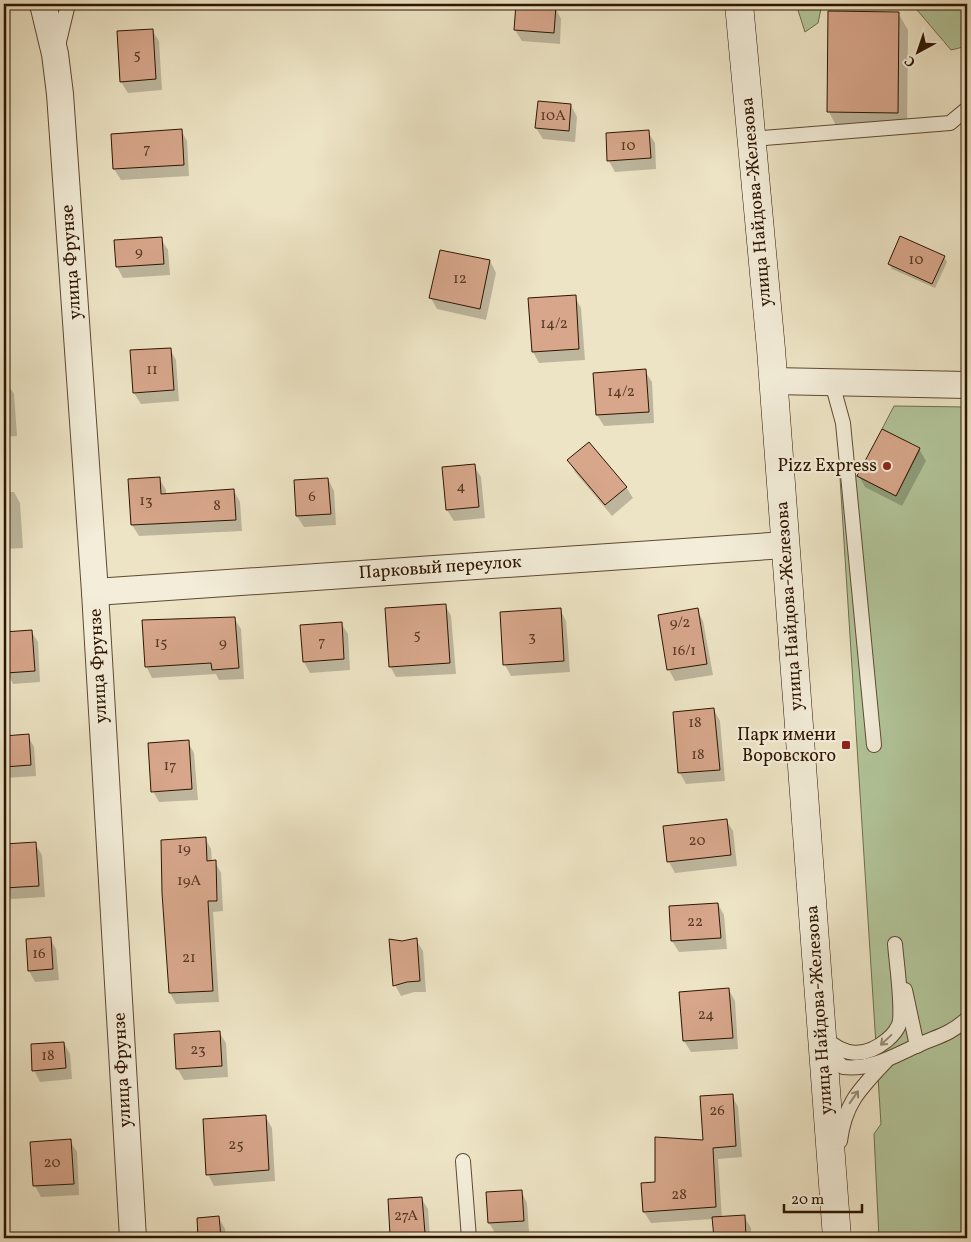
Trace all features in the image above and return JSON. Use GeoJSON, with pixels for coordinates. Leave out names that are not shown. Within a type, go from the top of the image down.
{"type":"FeatureCollection","features":[{"type":"Feature","properties":{"kind":"main road","name":"улица Найдова-Железова"},"geometry":{"type":"LineString","coordinates":[[739,4],[773,381],[837,1234]]}},
{"type":"Feature","properties":{"kind":"street","name":"улица Фрунзе"},"geometry":{"type":"LineString","coordinates":[[43,4],[55,54],[60,94],[95,592],[134,1238]]}},
{"type":"Feature","properties":{"kind":"street"},"geometry":{"type":"LineString","coordinates":[[773,381],[967,385]]}},
{"type":"Feature","properties":{"kind":"street","name":"Парковый переулок"},"geometry":{"type":"LineString","coordinates":[[95,592],[785,545]]}},
{"type":"Feature","properties":{"kind":"lane"},"geometry":{"type":"LineString","coordinates":[[55,54],[68,4]]}},
{"type":"Feature","properties":{"kind":"lane"},"geometry":{"type":"LineString","coordinates":[[752,139],[950,124],[967,108]]}},
{"type":"Feature","properties":{"kind":"lane"},"geometry":{"type":"LineString","coordinates":[[832,383],[844,423],[874,745]]}},
{"type":"Feature","properties":{"kind":"lane"},"geometry":{"type":"LineString","coordinates":[[821,1035],[831,1045],[850,1054],[863,1054],[878,1047],[891,1036],[900,1023],[895,944],[917,1046]]}},
{"type":"Feature","properties":{"kind":"lane"},"geometry":{"type":"LineString","coordinates":[[821,1035],[825,1051],[843,1067],[862,1068],[887,1060],[952,1032],[967,1019]]}},
{"type":"Feature","properties":{"kind":"lane"},"geometry":{"type":"LineString","coordinates":[[837,1234],[836,1188],[843,1121],[849,1104],[858,1091],[887,1060]]}},
{"type":"Feature","properties":{"kind":"lane"},"geometry":{"type":"LineString","coordinates":[[463,1161],[470,1238]]}},
{"type":"Feature","properties":{"kind":"green space"},"geometry":{"type":"Polygon","coordinates":[[[796,4],[822,4],[818,23],[805,32],[796,4]]]}},
{"type":"Feature","properties":{"kind":"green space"},"geometry":{"type":"Polygon","coordinates":[[[912,4],[967,4],[967,46],[951,50],[912,4]]]}},
{"type":"Feature","properties":{"kind":"green space"},"geometry":{"type":"Polygon","coordinates":[[[894,406],[967,407],[967,1238],[879,1238],[874,1134],[881,1124],[840,478],[857,476],[896,496],[920,449],[882,429],[894,406]]]}},
{"type":"Feature","properties":{"kind":"building"},"geometry":{"type":"Polygon","coordinates":[[[516,4],[556,6],[554,33],[514,30],[516,4]]]}},
{"type":"Feature","properties":{"kind":"building"},"geometry":{"type":"Polygon","coordinates":[[[828,11],[899,12],[898,113],[827,112],[828,11]]]}},
{"type":"Feature","properties":{"kind":"building"},"geometry":{"type":"Polygon","coordinates":[[[153,29],[156,79],[120,82],[117,31],[153,29]]]}},
{"type":"Feature","properties":{"kind":"building"},"geometry":{"type":"Polygon","coordinates":[[[538,101],[571,104],[569,131],[535,128],[538,101]]]}},
{"type":"Feature","properties":{"kind":"building"},"geometry":{"type":"Polygon","coordinates":[[[182,129],[184,165],[113,169],[111,134],[182,129]]]}},
{"type":"Feature","properties":{"kind":"building"},"geometry":{"type":"Polygon","coordinates":[[[649,130],[651,158],[607,161],[606,133],[649,130]]]}},
{"type":"Feature","properties":{"kind":"building"},"geometry":{"type":"Polygon","coordinates":[[[900,236],[945,256],[932,284],[888,264],[900,236]]]}},
{"type":"Feature","properties":{"kind":"building"},"geometry":{"type":"Polygon","coordinates":[[[162,237],[164,264],[116,267],[114,240],[162,237]]]}},
{"type":"Feature","properties":{"kind":"building"},"geometry":{"type":"Polygon","coordinates":[[[440,250],[490,260],[480,309],[429,298],[440,250]]]}},
{"type":"Feature","properties":{"kind":"building"},"geometry":{"type":"Polygon","coordinates":[[[576,295],[579,349],[532,352],[528,298],[576,295]]]}},
{"type":"Feature","properties":{"kind":"building"},"geometry":{"type":"Polygon","coordinates":[[[171,348],[174,390],[133,393],[130,350],[171,348]]]}},
{"type":"Feature","properties":{"kind":"building"},"geometry":{"type":"Polygon","coordinates":[[[646,369],[649,412],[596,415],[593,373],[646,369]]]}},
{"type":"Feature","properties":{"kind":"building","name":"Pizz Express"},"geometry":{"type":"Polygon","coordinates":[[[882,429],[920,448],[896,496],[857,476],[882,429]]]}},
{"type":"Feature","properties":{"kind":"building"},"geometry":{"type":"Polygon","coordinates":[[[589,442],[627,487],[605,505],[567,460],[589,442]]]}},
{"type":"Feature","properties":{"kind":"building"},"geometry":{"type":"Polygon","coordinates":[[[475,464],[479,507],[446,510],[442,467],[475,464]]]}},
{"type":"Feature","properties":{"kind":"building"},"geometry":{"type":"Polygon","coordinates":[[[160,477],[161,494],[234,489],[236,520],[131,525],[128,479],[160,477]]]}},
{"type":"Feature","properties":{"kind":"building"},"geometry":{"type":"Polygon","coordinates":[[[328,478],[331,514],[296,516],[294,480],[328,478]]]}},
{"type":"Feature","properties":{"kind":"building"},"geometry":{"type":"Polygon","coordinates":[[[446,604],[450,663],[389,667],[385,608],[446,604]]]}},
{"type":"Feature","properties":{"kind":"building"},"geometry":{"type":"Polygon","coordinates":[[[561,608],[564,661],[503,665],[500,612],[561,608]]]}},
{"type":"Feature","properties":{"kind":"building"},"geometry":{"type":"Polygon","coordinates":[[[698,608],[707,664],[667,670],[658,615],[698,608]]]}},
{"type":"Feature","properties":{"kind":"building"},"geometry":{"type":"Polygon","coordinates":[[[235,617],[239,668],[212,670],[211,663],[145,667],[142,620],[235,617]]]}},
{"type":"Feature","properties":{"kind":"building"},"geometry":{"type":"Polygon","coordinates":[[[342,622],[344,659],[303,662],[300,625],[342,622]]]}},
{"type":"Feature","properties":{"kind":"building"},"geometry":{"type":"Polygon","coordinates":[[[32,630],[35,671],[6,673],[4,632],[32,630]]]}},
{"type":"Feature","properties":{"kind":"building"},"geometry":{"type":"Polygon","coordinates":[[[714,708],[720,770],[678,773],[673,712],[714,708]]]}},
{"type":"Feature","properties":{"kind":"building"},"geometry":{"type":"Polygon","coordinates":[[[29,734],[31,765],[4,767],[4,736],[29,734]]]}},
{"type":"Feature","properties":{"kind":"building"},"geometry":{"type":"Polygon","coordinates":[[[189,740],[192,789],[151,792],[148,743],[189,740]]]}},
{"type":"Feature","properties":{"kind":"building"},"geometry":{"type":"Polygon","coordinates":[[[727,819],[731,855],[667,862],[663,826],[727,819]]]}},
{"type":"Feature","properties":{"kind":"building"},"geometry":{"type":"Polygon","coordinates":[[[206,837],[207,861],[216,860],[217,901],[208,901],[213,991],[169,993],[162,893],[161,840],[206,837]]]}},
{"type":"Feature","properties":{"kind":"building"},"geometry":{"type":"Polygon","coordinates":[[[36,842],[39,886],[4,888],[4,844],[36,842]]]}},
{"type":"Feature","properties":{"kind":"building"},"geometry":{"type":"Polygon","coordinates":[[[718,903],[721,938],[671,941],[669,906],[718,903]]]}},
{"type":"Feature","properties":{"kind":"building"},"geometry":{"type":"Polygon","coordinates":[[[51,937],[53,969],[28,971],[26,939],[51,937]]]}},
{"type":"Feature","properties":{"kind":"building"},"geometry":{"type":"Polygon","coordinates":[[[417,938],[420,981],[393,986],[389,939],[402,941],[417,938]]]}},
{"type":"Feature","properties":{"kind":"building"},"geometry":{"type":"Polygon","coordinates":[[[729,988],[733,1038],[683,1041],[679,992],[729,988]]]}},
{"type":"Feature","properties":{"kind":"building"},"geometry":{"type":"Polygon","coordinates":[[[220,1031],[222,1066],[176,1069],[174,1034],[220,1031]]]}},
{"type":"Feature","properties":{"kind":"building"},"geometry":{"type":"Polygon","coordinates":[[[64,1042],[66,1068],[32,1071],[31,1044],[64,1042]]]}},
{"type":"Feature","properties":{"kind":"building"},"geometry":{"type":"Polygon","coordinates":[[[733,1094],[736,1146],[713,1148],[716,1207],[643,1212],[641,1183],[655,1182],[655,1137],[703,1140],[700,1096],[733,1094]]]}},
{"type":"Feature","properties":{"kind":"building"},"geometry":{"type":"Polygon","coordinates":[[[266,1115],[269,1170],[206,1175],[203,1119],[266,1115]]]}},
{"type":"Feature","properties":{"kind":"building"},"geometry":{"type":"Polygon","coordinates":[[[71,1139],[74,1184],[33,1186],[30,1142],[71,1139]]]}},
{"type":"Feature","properties":{"kind":"building"},"geometry":{"type":"Polygon","coordinates":[[[522,1190],[524,1221],[488,1223],[486,1192],[522,1190]]]}},
{"type":"Feature","properties":{"kind":"building"},"geometry":{"type":"Polygon","coordinates":[[[422,1197],[425,1233],[390,1235],[388,1199],[422,1197]]]}},
{"type":"Feature","properties":{"kind":"building"},"geometry":{"type":"Polygon","coordinates":[[[745,1215],[746,1238],[714,1238],[712,1217],[745,1215]]]}},
{"type":"Feature","properties":{"kind":"building"},"geometry":{"type":"Polygon","coordinates":[[[219,1216],[221,1238],[198,1238],[197,1218],[219,1216]]]}},
{"type":"Feature","properties":{"kind":"place","name":"Pizz Express"},"geometry":{"type":"Point","coordinates":[887,466]}},
{"type":"Feature","properties":{"kind":"place","name":"Парк имени Воровского"},"geometry":{"type":"Point","coordinates":[846,745]}}]}
